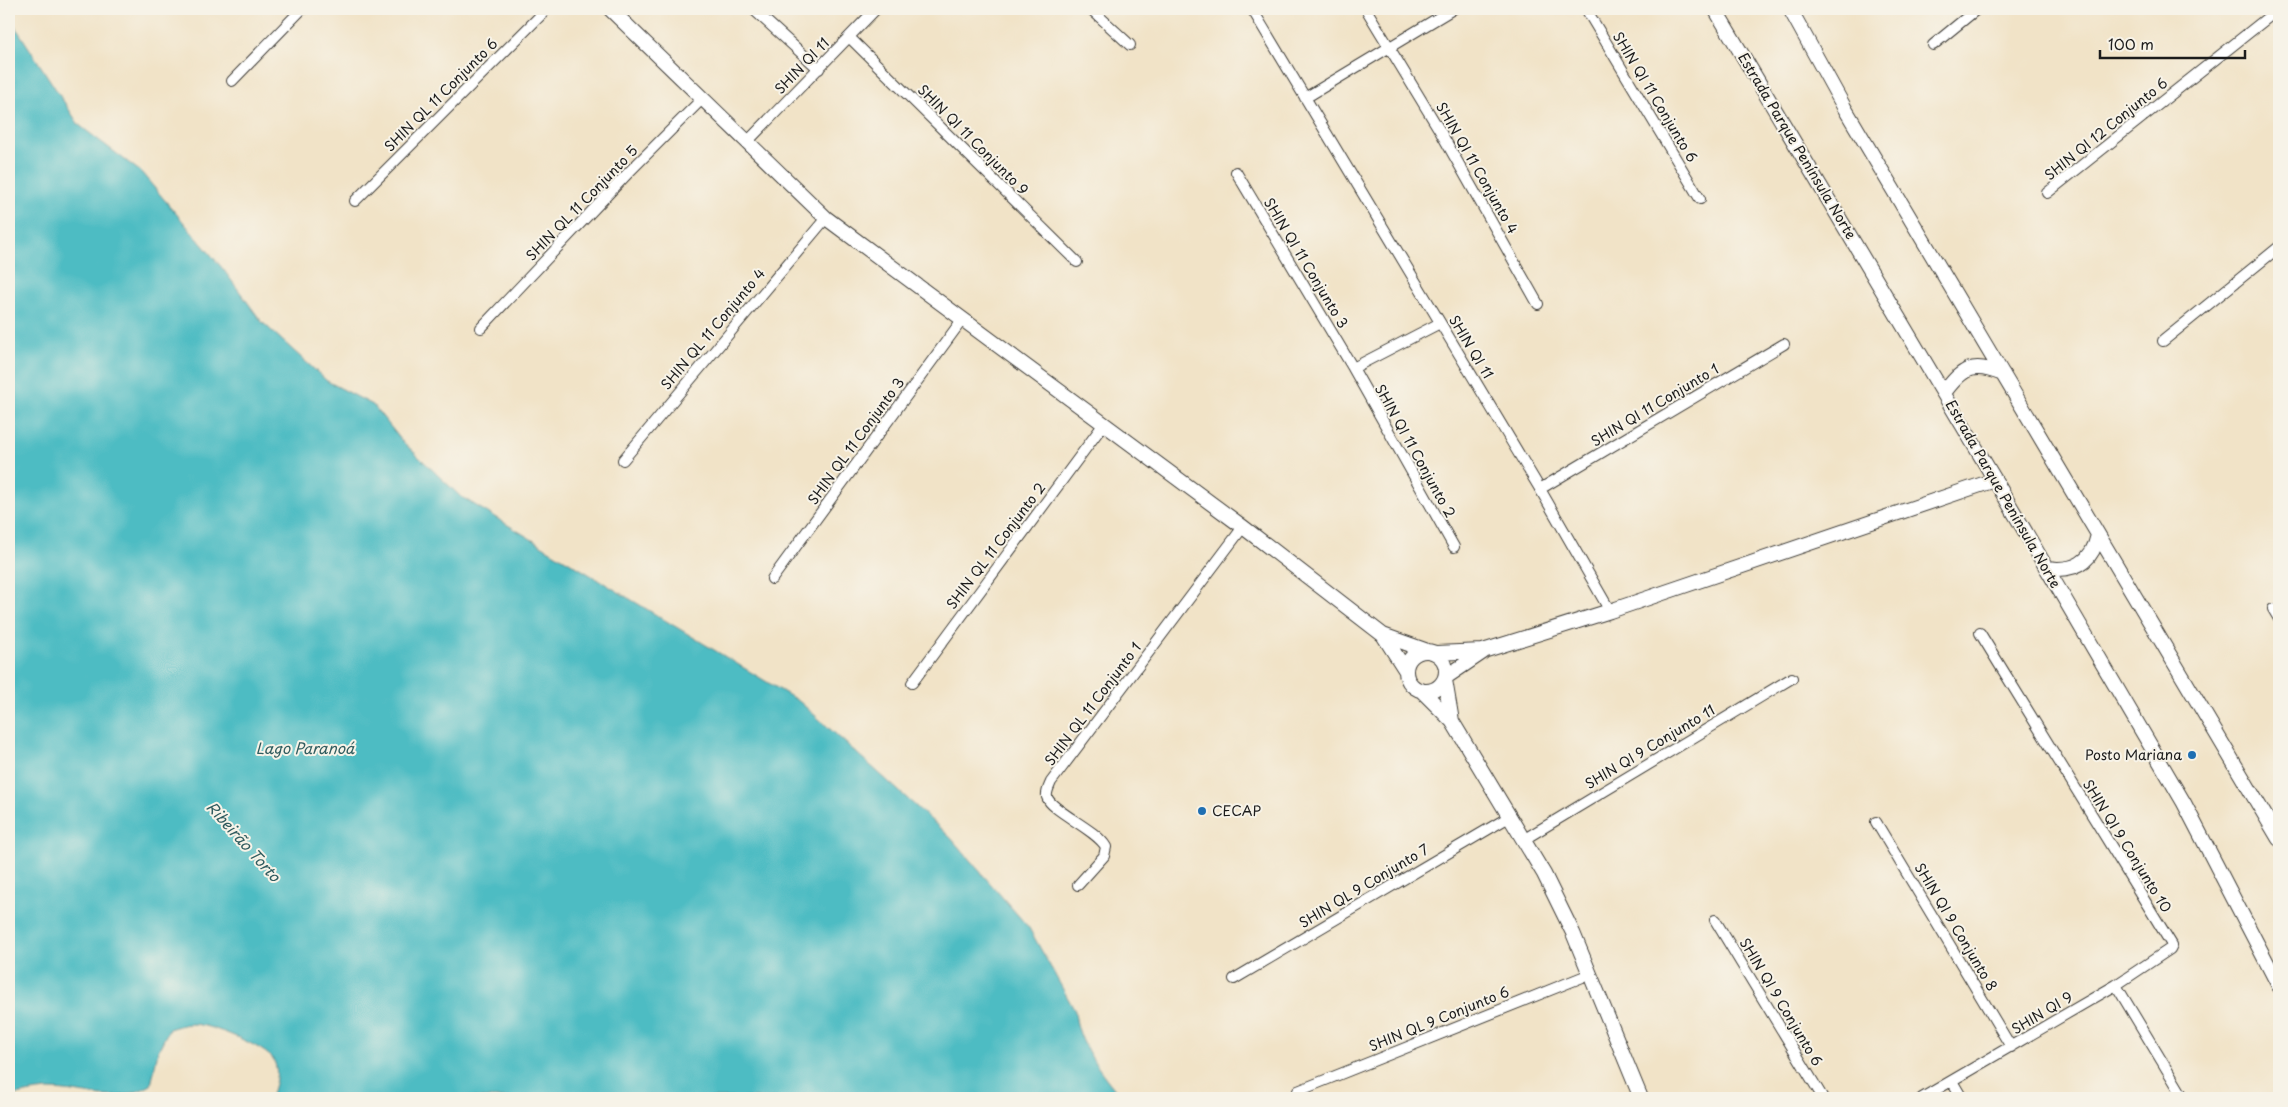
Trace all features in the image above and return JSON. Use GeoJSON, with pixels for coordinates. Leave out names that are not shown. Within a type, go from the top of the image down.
{"type":"FeatureCollection","features":[{"type":"Feature","properties":{"kind":"street"},"geometry":{"type":"LineString","coordinates":[[232,81],[302,9]]}},
{"type":"Feature","properties":{"kind":"street","name":"SHIN QL 11 Conjunto 6"},"geometry":{"type":"LineString","coordinates":[[355,201],[547,9]]}},
{"type":"Feature","properties":{"kind":"street"},"geometry":{"type":"LineString","coordinates":[[610,9],[826,218],[1243,527],[1383,635],[1430,652],[1443,659],[1446,668],[1445,678],[1452,721]]}},
{"type":"Feature","properties":{"kind":"street"},"geometry":{"type":"LineString","coordinates":[[753,9],[819,70]]}},
{"type":"Feature","properties":{"kind":"street","name":"SHIN QI 11"},"geometry":{"type":"LineString","coordinates":[[748,141],[819,70],[876,9]]}},
{"type":"Feature","properties":{"kind":"street"},"geometry":{"type":"LineString","coordinates":[[1091,9],[1130,45]]}},
{"type":"Feature","properties":{"kind":"street","name":"SHIN QI 11"},"geometry":{"type":"LineString","coordinates":[[1252,9],[1540,489],[1610,611]]}},
{"type":"Feature","properties":{"kind":"street","name":"SHIN QI 11 Conjunto 4"},"geometry":{"type":"LineString","coordinates":[[1366,9],[1516,262],[1538,304]]}},
{"type":"Feature","properties":{"kind":"street"},"geometry":{"type":"LineString","coordinates":[[1304,98],[1453,9]]}},
{"type":"Feature","properties":{"kind":"street","name":"SHIN QI 11 Conjunto 6"},"geometry":{"type":"LineString","coordinates":[[1586,9],[1700,199]]}},
{"type":"Feature","properties":{"kind":"street","name":"Estrada Parque Península Norte"},"geometry":{"type":"LineString","coordinates":[[1715,9],[1944,392],[2184,803],[2279,986]]}},
{"type":"Feature","properties":{"kind":"street"},"geometry":{"type":"LineString","coordinates":[[1790,9],[1844,107],[2279,839]]}},
{"type":"Feature","properties":{"kind":"street"},"geometry":{"type":"LineString","coordinates":[[1933,45],[1977,9]]}},
{"type":"Feature","properties":{"kind":"street","name":"SHIN QI 12 Conjunto 6"},"geometry":{"type":"LineString","coordinates":[[2047,193],[2276,12]]}},
{"type":"Feature","properties":{"kind":"street","name":"SHIN QI 11 Conjunto 9"},"geometry":{"type":"LineString","coordinates":[[849,37],[1077,262]]}},
{"type":"Feature","properties":{"kind":"street","name":"SHIN QL 11 Conjunto 5"},"geometry":{"type":"LineString","coordinates":[[481,328],[629,172],[703,98]]}},
{"type":"Feature","properties":{"kind":"street","name":"SHIN QI 11 Conjunto 3"},"geometry":{"type":"LineString","coordinates":[[1236,172],[1353,368]]}},
{"type":"Feature","properties":{"kind":"street","name":"SHIN QL 11 Conjunto 4"},"geometry":{"type":"LineString","coordinates":[[623,460],[826,218]]}},
{"type":"Feature","properties":{"kind":"street"},"geometry":{"type":"LineString","coordinates":[[2163,341],[2279,247]]}},
{"type":"Feature","properties":{"kind":"street","name":"SHIN QL 11 Conjunto 3"},"geometry":{"type":"LineString","coordinates":[[772,579],[962,320]]}},
{"type":"Feature","properties":{"kind":"street"},"geometry":{"type":"LineString","coordinates":[[1353,368],[1440,323]]}},
{"type":"Feature","properties":{"kind":"street","name":"SHIN QI 11 Conjunto 1"},"geometry":{"type":"LineString","coordinates":[[1540,489],[1784,344]]}},
{"type":"Feature","properties":{"kind":"street"},"geometry":{"type":"LineString","coordinates":[[1944,392],[1960,373],[1972,367],[1986,367],[2003,374]]}},
{"type":"Feature","properties":{"kind":"street","name":"SHIN QI 11 Conjunto 2"},"geometry":{"type":"LineString","coordinates":[[1353,368],[1454,547]]}},
{"type":"Feature","properties":{"kind":"street","name":"SHIN QL 11 Conjunto 2"},"geometry":{"type":"LineString","coordinates":[[912,684],[1103,424]]}},
{"type":"Feature","properties":{"kind":"street"},"geometry":{"type":"LineString","coordinates":[[1406,670],[1411,656],[1430,652],[1483,651],[1610,611],[1995,480]]}},
{"type":"Feature","properties":{"kind":"street","name":"SHIN QL 11 Conjunto 1"},"geometry":{"type":"LineString","coordinates":[[1078,885],[1104,856],[1106,847],[1103,840],[1053,806],[1047,799],[1047,791],[1051,782],[1243,527]]}},
{"type":"Feature","properties":{"kind":"street"},"geometry":{"type":"LineString","coordinates":[[2046,568],[2064,569],[2080,564],[2093,554],[2098,535]]}},
{"type":"Feature","properties":{"kind":"street"},"geometry":{"type":"LineString","coordinates":[[2273,609],[2279,619]]}},
{"type":"Feature","properties":{"kind":"street","name":"SHIN QI 9 Conjunto 10"},"geometry":{"type":"LineString","coordinates":[[1980,633],[2172,945]]}},
{"type":"Feature","properties":{"kind":"street"},"geometry":{"type":"LineString","coordinates":[[1383,635],[1406,670],[1408,679],[1413,686],[1421,690],[1452,721],[1559,902],[1640,1098]]}},
{"type":"Feature","properties":{"kind":"street"},"geometry":{"type":"LineString","coordinates":[[1421,690],[1437,688],[1445,678],[1483,651]]}},
{"type":"Feature","properties":{"kind":"street","name":"SHIN QI 9 Conjunto 11"},"geometry":{"type":"LineString","coordinates":[[1523,840],[1792,678]]}},
{"type":"Feature","properties":{"kind":"street","name":"SHIN QL 9 Conjunto 7"},"geometry":{"type":"LineString","coordinates":[[1234,979],[1509,817]]}},
{"type":"Feature","properties":{"kind":"street","name":"SHIN QI 9 Conjunto 8"},"geometry":{"type":"LineString","coordinates":[[1876,822],[2011,1047]]}},
{"type":"Feature","properties":{"kind":"street","name":"SHIN QI 9 Conjunto 6"},"geometry":{"type":"LineString","coordinates":[[1715,920],[1823,1098]]}},
{"type":"Feature","properties":{"kind":"street","name":"SHIN QI 9"},"geometry":{"type":"LineString","coordinates":[[1922,1098],[2116,985],[2170,949],[2172,945]]}},
{"type":"Feature","properties":{"kind":"street","name":"SHIN QL 9 Conjunto 6"},"geometry":{"type":"LineString","coordinates":[[1298,1091],[1590,974]]}},
{"type":"Feature","properties":{"kind":"street"},"geometry":{"type":"LineString","coordinates":[[2116,985],[2184,1098]]}},
{"type":"Feature","properties":{"kind":"street"},"geometry":{"type":"LineString","coordinates":[[1952,1081],[1962,1098]]}},
{"type":"Feature","properties":{"kind":"water","name":"Lago Paranoá"},"geometry":{"type":"Polygon","coordinates":[[[9,17],[79,125],[141,172],[223,269],[262,322],[327,381],[373,405],[402,441],[460,496],[800,702],[950,837],[1029,928],[1075,1011],[1080,1035],[1085,1046],[1106,1079],[1122,1098],[271,1098],[276,1080],[276,1066],[269,1055],[236,1037],[210,1027],[191,1024],[169,1029],[158,1051],[151,1085],[137,1092],[124,1095],[100,1096],[47,1090],[9,1096],[9,17]]]}},
{"type":"Feature","properties":{"kind":"place","name":"Posto Mariana"},"geometry":{"type":"Point","coordinates":[2192,755]}},
{"type":"Feature","properties":{"kind":"place","name":"CECAP"},"geometry":{"type":"Point","coordinates":[1202,811]}},
{"type":"Feature","properties":{"kind":"water label","name":"Ribeirão Torto"},"geometry":{"type":"Point","coordinates":[243,842]}}]}
